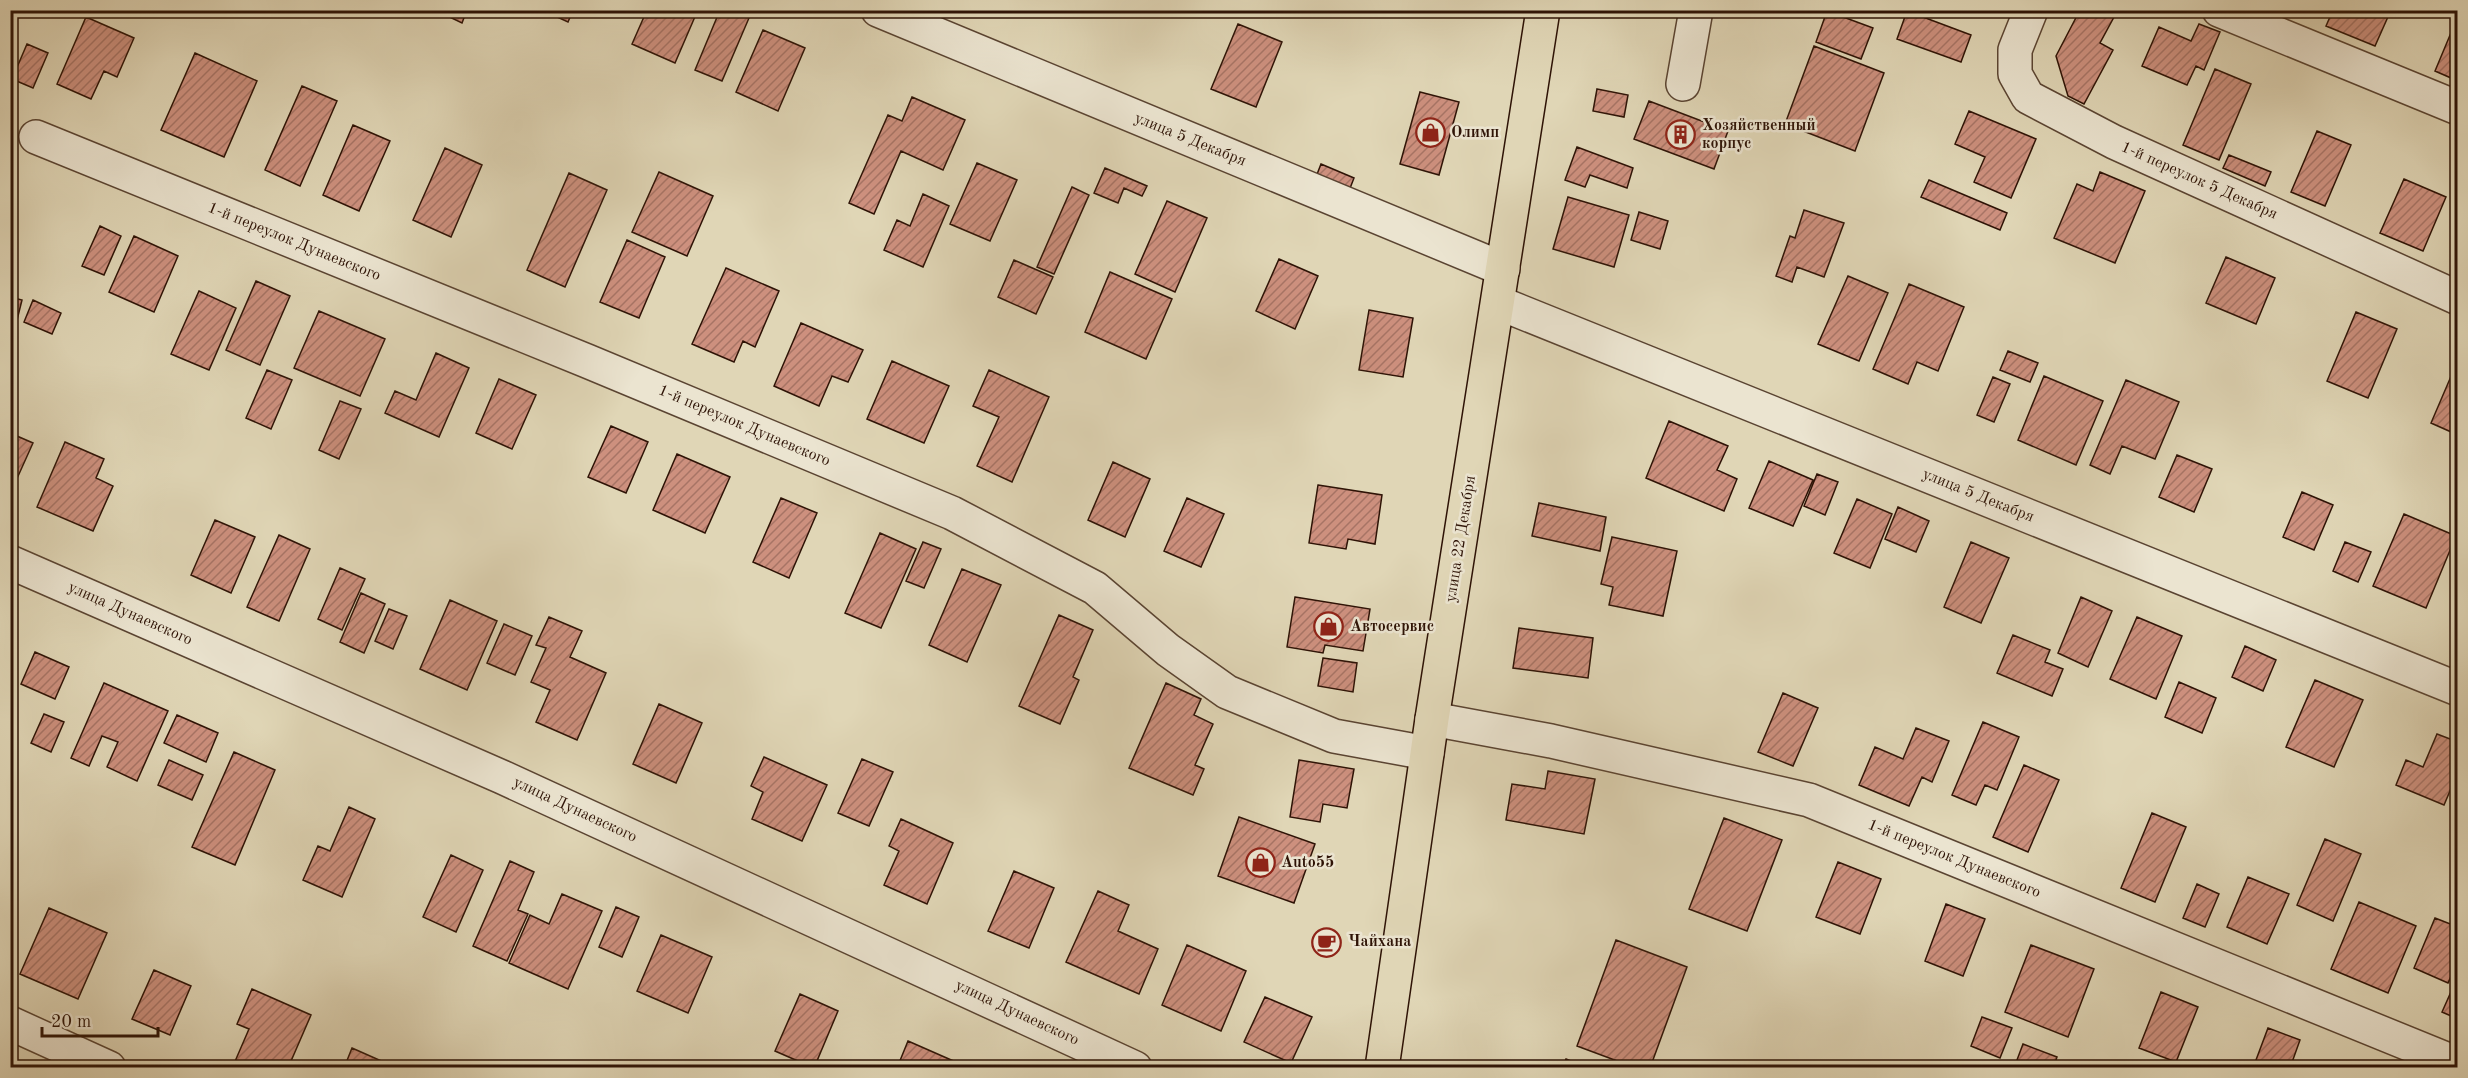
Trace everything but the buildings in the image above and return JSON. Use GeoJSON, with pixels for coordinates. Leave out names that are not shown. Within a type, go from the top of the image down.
{"type":"FeatureCollection","features":[{"type":"Feature","properties":{"kind":"main road","name":"улица 22 Декабря"},"geometry":{"type":"LineString","coordinates":[[1382,1068],[1432,719],[1499,303],[1542,10]]}},
{"type":"Feature","properties":{"kind":"street","name":"улица 5 Декабря"},"geometry":{"type":"LineString","coordinates":[[878,10],[1503,269]]}},
{"type":"Feature","properties":{"kind":"street"},"geometry":{"type":"LineString","coordinates":[[1683,84],[1696,10]]}},
{"type":"Feature","properties":{"kind":"street","name":"1-й переулок 5 Декабря"},"geometry":{"type":"LineString","coordinates":[[2031,10],[2015,50],[2014,74],[2028,97],[2114,142],[2457,298]]}},
{"type":"Feature","properties":{"kind":"street"},"geometry":{"type":"LineString","coordinates":[[2219,10],[2457,108]]}},
{"type":"Feature","properties":{"kind":"street","name":"1-й переулок Дунаевского"},"geometry":{"type":"LineString","coordinates":[[36,137],[587,361],[952,513],[1095,588],[1168,650],[1227,692],[1334,736],[1427,753]]}},
{"type":"Feature","properties":{"kind":"street","name":"улица 5 Декабря"},"geometry":{"type":"LineString","coordinates":[[1499,303],[2457,689]]}},
{"type":"Feature","properties":{"kind":"street","name":"улица Дунаевского"},"geometry":{"type":"LineString","coordinates":[[10,562],[502,777],[1135,1068]]}},
{"type":"Feature","properties":{"kind":"street","name":"1-й переулок Дунаевского"},"geometry":{"type":"LineString","coordinates":[[1432,719],[1551,741],[1809,801],[2457,1064]]}},
{"type":"Feature","properties":{"kind":"street"},"geometry":{"type":"LineString","coordinates":[[10,1023],[109,1068]]}},
{"type":"Feature","properties":{"kind":"place","name":"Олимп"},"geometry":{"type":"Point","coordinates":[1430,133]}},
{"type":"Feature","properties":{"kind":"place","name":"Хозяйственный корпус"},"geometry":{"type":"Point","coordinates":[1681,135]}},
{"type":"Feature","properties":{"kind":"place","name":"Автосервис"},"geometry":{"type":"Point","coordinates":[1329,627]}},
{"type":"Feature","properties":{"kind":"place","name":"Auto55"},"geometry":{"type":"Point","coordinates":[1260,863]}},
{"type":"Feature","properties":{"kind":"place","name":"Чайхана"},"geometry":{"type":"Point","coordinates":[1327,942]}}]}
